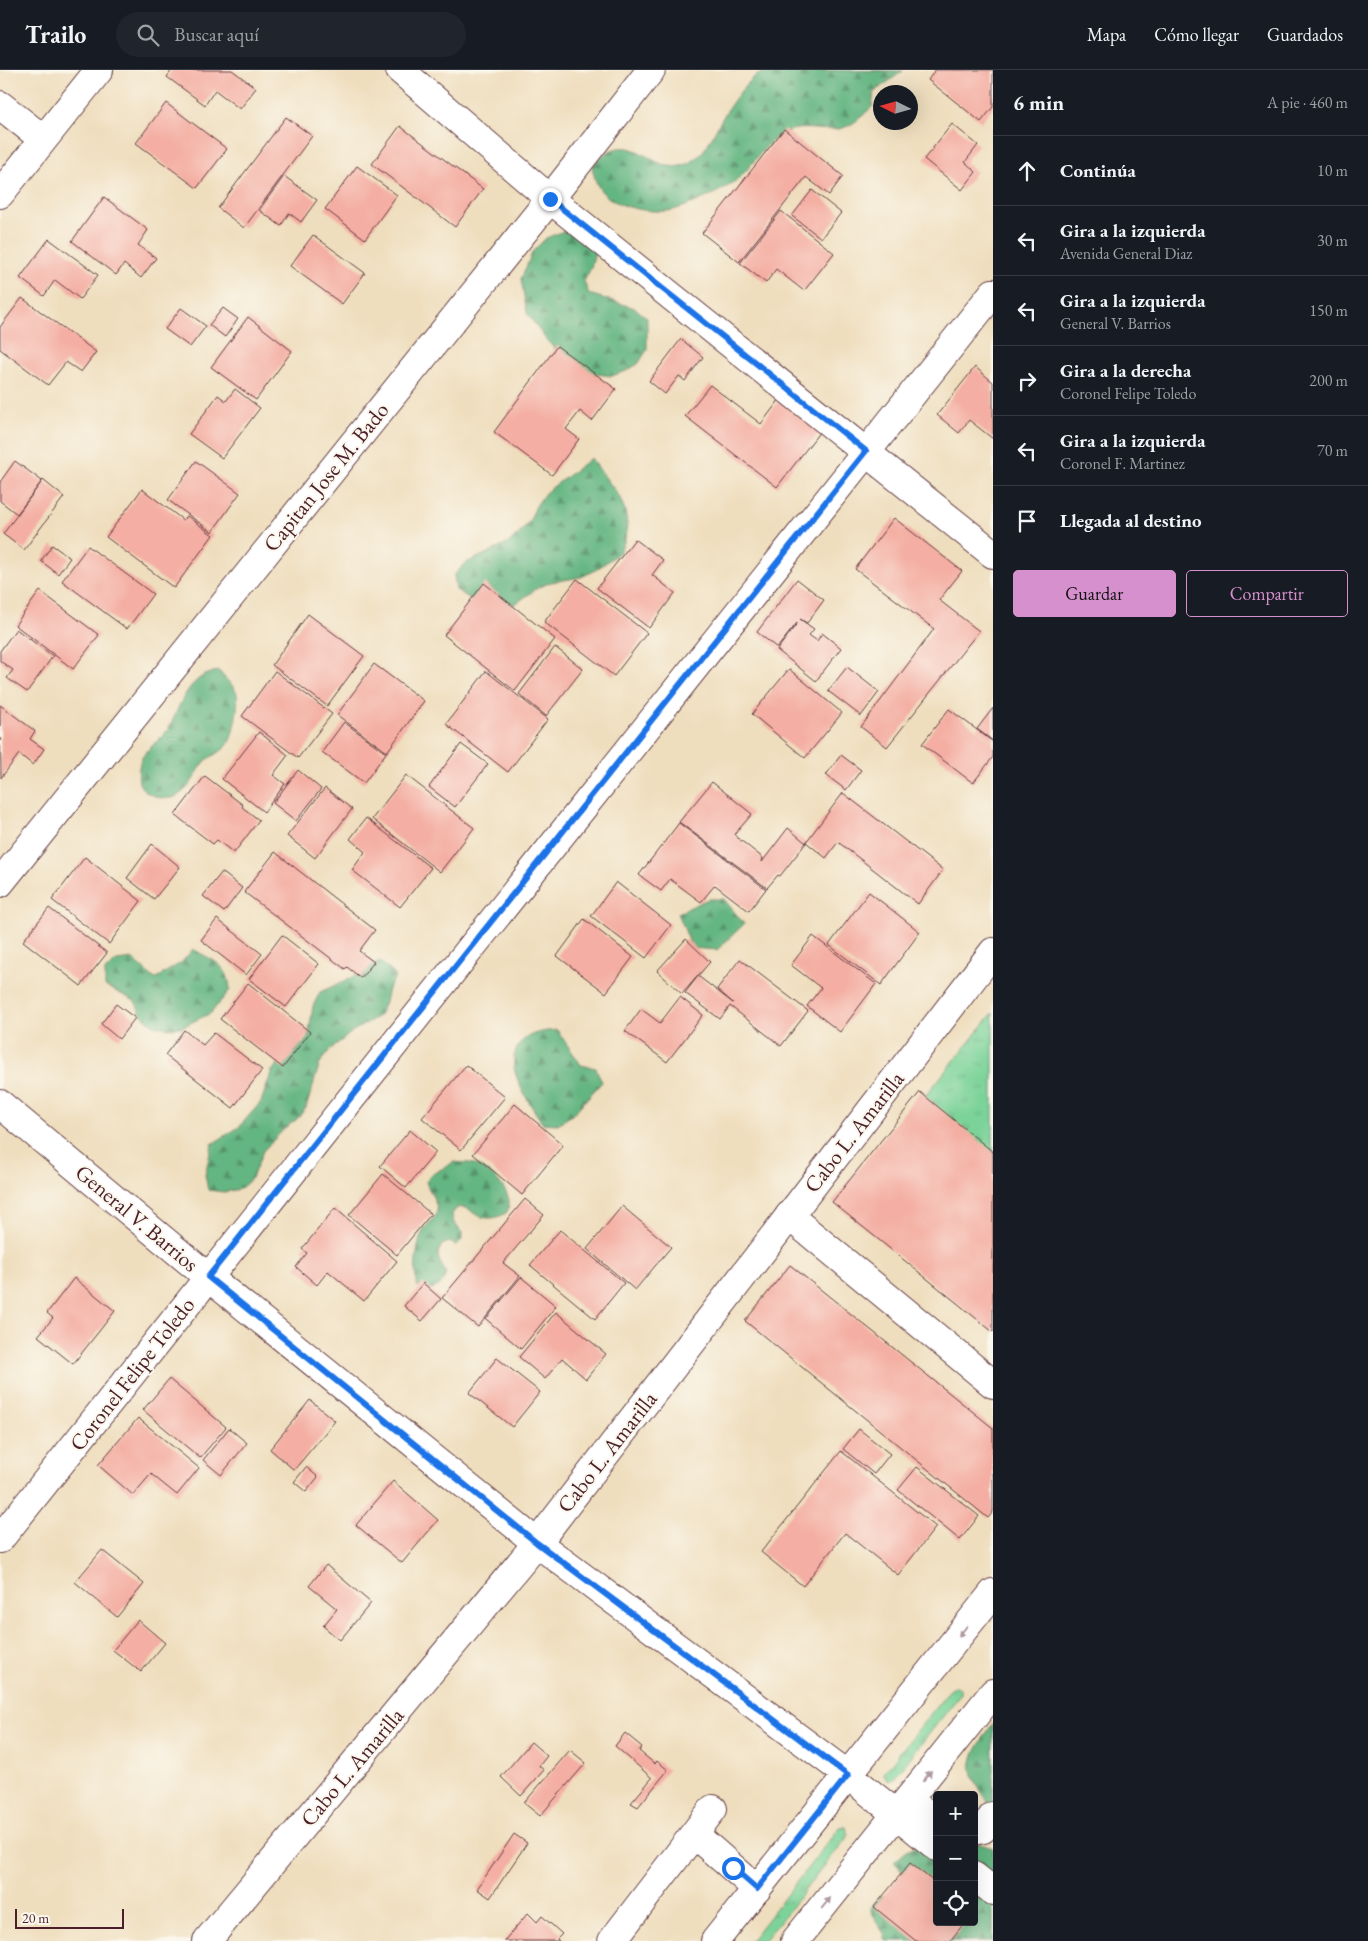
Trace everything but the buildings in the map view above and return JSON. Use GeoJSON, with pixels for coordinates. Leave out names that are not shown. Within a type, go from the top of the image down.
{"type":"FeatureCollection","features":[{"type":"Feature","properties":{"kind":"street"},"geometry":{"type":"LineString","coordinates":[[0,194],[99,70]]}},
{"type":"Feature","properties":{"kind":"street"},"geometry":{"type":"LineString","coordinates":[[400,70],[550,199],[993,554]]}},
{"type":"Feature","properties":{"kind":"street","name":"Capitan Jose M. Bado"},"geometry":{"type":"LineString","coordinates":[[0,883],[550,199],[651,70]]}},
{"type":"Feature","properties":{"kind":"street"},"geometry":{"type":"LineString","coordinates":[[0,106],[43,139]]}},
{"type":"Feature","properties":{"kind":"street","name":"Coronel Felipe Toledo"},"geometry":{"type":"LineString","coordinates":[[0,1539],[993,293]]}},
{"type":"Feature","properties":{"kind":"street","name":"Cabo L. Amarilla"},"geometry":{"type":"LineString","coordinates":[[207,1941],[537,1543],[993,952]]}},
{"type":"Feature","properties":{"kind":"street","name":"General V. Barrios"},"geometry":{"type":"LineString","coordinates":[[0,1104],[208,1277],[537,1543],[848,1775],[902,1807],[933,1842]]}},
{"type":"Feature","properties":{"kind":"street"},"geometry":{"type":"LineString","coordinates":[[789,1216],[993,1384]]}},
{"type":"Feature","properties":{"kind":"street"},"geometry":{"type":"LineString","coordinates":[[715,1941],[993,1593]]}},
{"type":"Feature","properties":{"kind":"street"},"geometry":{"type":"LineString","coordinates":[[795,1941],[902,1807],[988,1709]]}},
{"type":"Feature","properties":{"kind":"street"},"geometry":{"type":"LineString","coordinates":[[902,1807],[933,1818]]}},
{"type":"Feature","properties":{"kind":"street"},"geometry":{"type":"LineString","coordinates":[[621,1938],[713,1809]]}},
{"type":"Feature","properties":{"kind":"street"},"geometry":{"type":"LineString","coordinates":[[978,1830],[983,1829],[993,1816]]}},
{"type":"Feature","properties":{"kind":"street"},"geometry":{"type":"LineString","coordinates":[[694,1834],[757,1889]]}},
{"type":"Feature","properties":{"kind":"street"},"geometry":{"type":"LineString","coordinates":[[978,1879],[993,1891]]}},
{"type":"Feature","properties":{"kind":"green space"},"geometry":{"type":"Polygon","coordinates":[[[768,70],[903,71],[884,85],[873,85],[872,107],[858,120],[841,129],[795,129],[780,135],[767,146],[733,183],[693,203],[674,210],[646,210],[618,203],[606,196],[598,187],[592,166],[607,153],[620,148],[632,149],[665,165],[677,166],[691,162],[706,147],[741,90],[754,78],[768,70]]]}},
{"type":"Feature","properties":{"kind":"green space"},"geometry":{"type":"Polygon","coordinates":[[[575,229],[595,253],[591,268],[584,281],[589,294],[635,308],[647,318],[647,350],[638,364],[612,376],[580,372],[547,341],[527,313],[521,279],[533,251],[546,238],[575,229]]]}},
{"type":"Feature","properties":{"kind":"green space"},"geometry":{"type":"Polygon","coordinates":[[[591,458],[619,496],[625,510],[627,524],[625,540],[619,553],[594,571],[581,577],[552,582],[539,587],[515,604],[484,603],[469,598],[456,590],[454,575],[466,563],[507,544],[519,534],[529,522],[536,506],[545,493],[591,458]]]}},
{"type":"Feature","properties":{"kind":"green space"},"geometry":{"type":"Polygon","coordinates":[[[219,671],[236,691],[238,702],[232,736],[227,746],[205,761],[189,786],[182,793],[173,798],[162,798],[152,795],[140,785],[138,774],[142,757],[168,729],[183,698],[194,683],[209,673],[219,671]]]}},
{"type":"Feature","properties":{"kind":"green space"},"geometry":{"type":"Polygon","coordinates":[[[708,899],[724,899],[744,924],[717,950],[692,948],[678,913],[708,899]]]}},
{"type":"Feature","properties":{"kind":"green space"},"geometry":{"type":"Polygon","coordinates":[[[193,949],[219,964],[227,974],[230,990],[211,1013],[182,1027],[167,1028],[153,1025],[141,1014],[135,1001],[105,986],[105,971],[117,961],[132,959],[155,979],[182,962],[193,949]]]}},
{"type":"Feature","properties":{"kind":"green space"},"geometry":{"type":"Polygon","coordinates":[[[380,961],[396,976],[388,989],[379,1016],[353,1031],[329,1051],[320,1063],[306,1108],[263,1151],[252,1178],[240,1189],[224,1192],[208,1190],[205,1175],[212,1144],[239,1127],[261,1102],[272,1071],[282,1059],[297,1050],[308,1038],[313,1006],[320,992],[349,979],[380,961]]]}},
{"type":"Feature","properties":{"kind":"green space"},"geometry":{"type":"Polygon","coordinates":[[[993,1013],[993,1174],[912,1112],[993,1013]]]}},
{"type":"Feature","properties":{"kind":"green space"},"geometry":{"type":"Polygon","coordinates":[[[557,1030],[581,1065],[596,1068],[602,1082],[572,1115],[558,1124],[542,1123],[523,1092],[514,1069],[514,1057],[518,1047],[529,1036],[545,1031],[557,1030]]]}},
{"type":"Feature","properties":{"kind":"green space"},"geometry":{"type":"Polygon","coordinates":[[[454,1162],[479,1166],[499,1182],[506,1192],[509,1201],[507,1212],[490,1218],[479,1216],[467,1209],[457,1208],[452,1214],[453,1221],[462,1233],[462,1240],[456,1245],[449,1242],[442,1245],[438,1253],[446,1273],[442,1283],[431,1289],[422,1288],[417,1286],[416,1281],[418,1249],[424,1229],[434,1219],[437,1211],[426,1182],[431,1175],[454,1162]]]}},
{"type":"Feature","properties":{"kind":"green space"},"geometry":{"type":"Polygon","coordinates":[[[955,1686],[960,1689],[960,1695],[894,1778],[891,1780],[887,1779],[884,1774],[885,1771],[952,1687],[955,1686]]]}},
{"type":"Feature","properties":{"kind":"green space"},"geometry":{"type":"Polygon","coordinates":[[[993,1723],[993,1810],[977,1784],[972,1766],[977,1749],[993,1723]]]}},
{"type":"Feature","properties":{"kind":"green space"},"geometry":{"type":"Polygon","coordinates":[[[840,1827],[846,1827],[849,1835],[764,1941],[750,1941],[840,1827]]]}},
{"type":"Feature","properties":{"kind":"green space"},"geometry":{"type":"Polygon","coordinates":[[[933,1838],[933,1885],[914,1883],[894,1862],[907,1851],[933,1838]]]}},
{"type":"Feature","properties":{"kind":"green space"},"geometry":{"type":"Polygon","coordinates":[[[978,1843],[993,1848],[993,1941],[943,1941],[960,1926],[978,1926],[978,1843]]]}},
{"type":"Feature","properties":{"kind":"green space"},"geometry":{"type":"Polygon","coordinates":[[[881,1895],[892,1908],[935,1941],[886,1941],[870,1909],[881,1895]]]}},
{"type":"Feature","properties":{"kind":"route"},"geometry":{"type":"LineString","coordinates":[[550,199],[866,451],[208,1277],[537,1543],[848,1775],[757,1889],[733,1868]]}}]}
